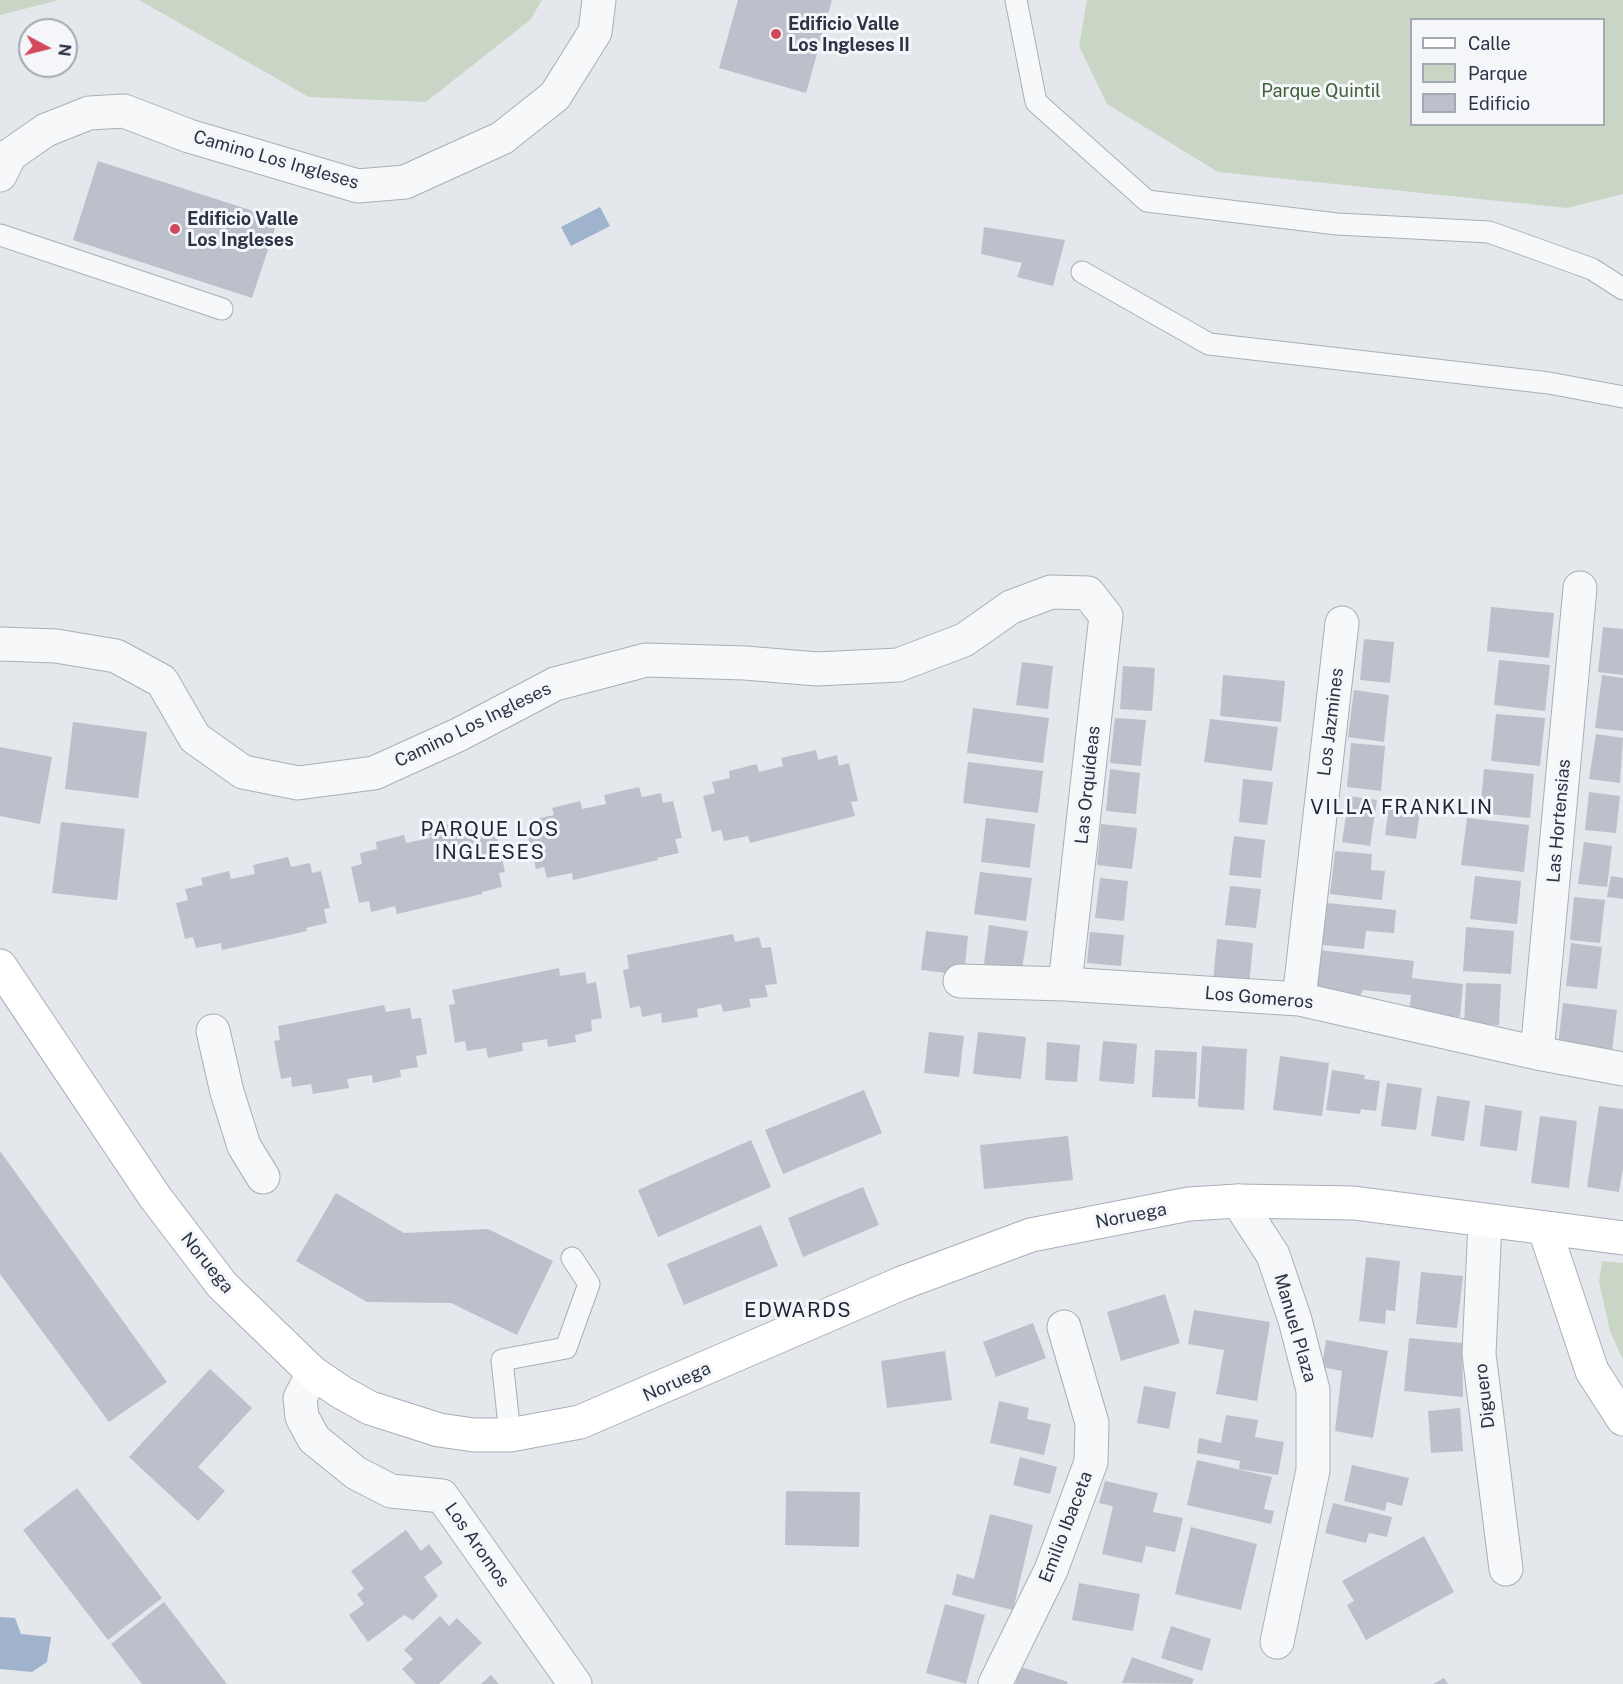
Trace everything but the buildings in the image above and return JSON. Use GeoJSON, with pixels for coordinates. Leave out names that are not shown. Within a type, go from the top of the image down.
{"type":"FeatureCollection","features":[{"type":"Feature","properties":{"kind":"main road","name":"Noruega"},"geometry":{"type":"LineString","coordinates":[[0,966],[155,1197],[222,1285],[313,1373],[370,1408],[404,1421],[462,1433],[510,1435],[580,1422],[902,1283],[1031,1235],[1190,1204],[1238,1201],[1354,1203],[1545,1230],[1623,1238]]}},
{"type":"Feature","properties":{"kind":"main road"},"geometry":{"type":"LineString","coordinates":[[1545,1230],[1592,1371],[1623,1419]]}},
{"type":"Feature","properties":{"kind":"street","name":"Camino Los Ingleses"},"geometry":{"type":"LineString","coordinates":[[0,175],[10,155],[46,130],[89,113],[124,111],[189,136],[358,186],[405,182],[502,138],[555,96],[595,32],[599,0]]}},
{"type":"Feature","properties":{"kind":"street","name":"Las Hortensias"},"geometry":{"type":"LineString","coordinates":[[1537,1053],[1580,588]]}},
{"type":"Feature","properties":{"kind":"street","name":"Camino Los Ingleses"},"geometry":{"type":"LineString","coordinates":[[0,644],[56,646],[116,656],[162,681],[195,738],[243,772],[298,783],[374,772],[458,735],[555,684],[646,660],[745,663],[817,669],[898,665],[964,640],[1011,607],[1051,592],[1088,593]]}},
{"type":"Feature","properties":{"kind":"street","name":"Las Orquídeas"},"geometry":{"type":"LineString","coordinates":[[1065,984],[1106,615],[1088,593]]}},
{"type":"Feature","properties":{"kind":"street","name":"Los Jazmines"},"geometry":{"type":"LineString","coordinates":[[1299,999],[1342,623]]}},
{"type":"Feature","properties":{"kind":"street","name":"Los Gomeros"},"geometry":{"type":"LineString","coordinates":[[960,981],[1065,984],[1299,999],[1537,1053],[1623,1069]]}},
{"type":"Feature","properties":{"kind":"street"},"geometry":{"type":"LineString","coordinates":[[213,1030],[227,1092],[244,1146],[263,1177]]}},
{"type":"Feature","properties":{"kind":"street","name":"Manuel Plaza"},"geometry":{"type":"LineString","coordinates":[[1238,1201],[1273,1255],[1295,1320],[1313,1390],[1313,1470],[1277,1642]]}},
{"type":"Feature","properties":{"kind":"street","name":"Diguero"},"geometry":{"type":"LineString","coordinates":[[1485,1222],[1479,1354],[1506,1569]]}},
{"type":"Feature","properties":{"kind":"street","name":"Emilio Ibaceta"},"geometry":{"type":"LineString","coordinates":[[995,1684],[1051,1570],[1091,1462],[1092,1423],[1064,1327]]}},
{"type":"Feature","properties":{"kind":"street","name":"Los Aromos"},"geometry":{"type":"LineString","coordinates":[[313,1373],[300,1398],[302,1417],[314,1439],[356,1473],[391,1491],[442,1496],[575,1684]]}},
{"type":"Feature","properties":{"kind":"lane"},"geometry":{"type":"LineString","coordinates":[[1016,0],[1036,102],[1147,201],[1337,224],[1489,232],[1592,269],[1623,289]]}},
{"type":"Feature","properties":{"kind":"lane"},"geometry":{"type":"LineString","coordinates":[[0,235],[222,309]]}},
{"type":"Feature","properties":{"kind":"lane"},"geometry":{"type":"LineString","coordinates":[[1082,272],[1209,344],[1550,383],[1623,397]]}},
{"type":"Feature","properties":{"kind":"lane"},"geometry":{"type":"LineString","coordinates":[[510,1435],[502,1360],[566,1348],[589,1284],[572,1257]]}},
{"type":"Feature","properties":{"kind":"green space"},"geometry":{"type":"Polygon","coordinates":[[[0,0],[59,0],[0,15],[0,0]]]}},
{"type":"Feature","properties":{"kind":"green space"},"geometry":{"type":"Polygon","coordinates":[[[139,0],[542,0],[530,20],[426,102],[309,97],[139,0]]]}},
{"type":"Feature","properties":{"kind":"green space","name":"Parque Quintil"},"geometry":{"type":"Polygon","coordinates":[[[1087,0],[1623,0],[1623,194],[1567,208],[1218,172],[1107,104],[1079,46],[1087,0]]]}},
{"type":"Feature","properties":{"kind":"green space"},"geometry":{"type":"Polygon","coordinates":[[[1602,1261],[1623,1263],[1623,1360],[1610,1331],[1599,1282],[1602,1261]]]}},
{"type":"Feature","properties":{"kind":"water"},"geometry":{"type":"Polygon","coordinates":[[[600,207],[610,226],[571,246],[561,227],[600,207]]]}},
{"type":"Feature","properties":{"kind":"water"},"geometry":{"type":"Polygon","coordinates":[[[0,1617],[15,1618],[21,1634],[51,1637],[47,1662],[32,1672],[0,1669],[0,1617]]]}},
{"type":"Feature","properties":{"kind":"place","name":"Edificio Valle Los Ingleses II"},"geometry":{"type":"Point","coordinates":[776,34]}},
{"type":"Feature","properties":{"kind":"place","name":"Edificio Valle Los Ingleses"},"geometry":{"type":"Point","coordinates":[175,229]}},
{"type":"Feature","properties":{"kind":"district","name":"VILLA FRANKLIN"},"geometry":{"type":"Point","coordinates":[1402,808]}},
{"type":"Feature","properties":{"kind":"district","name":"PARQUE LOS INGLESES"},"geometry":{"type":"Point","coordinates":[490,842]}},
{"type":"Feature","properties":{"kind":"district","name":"EDWARDS"},"geometry":{"type":"Point","coordinates":[798,1311]}}]}
